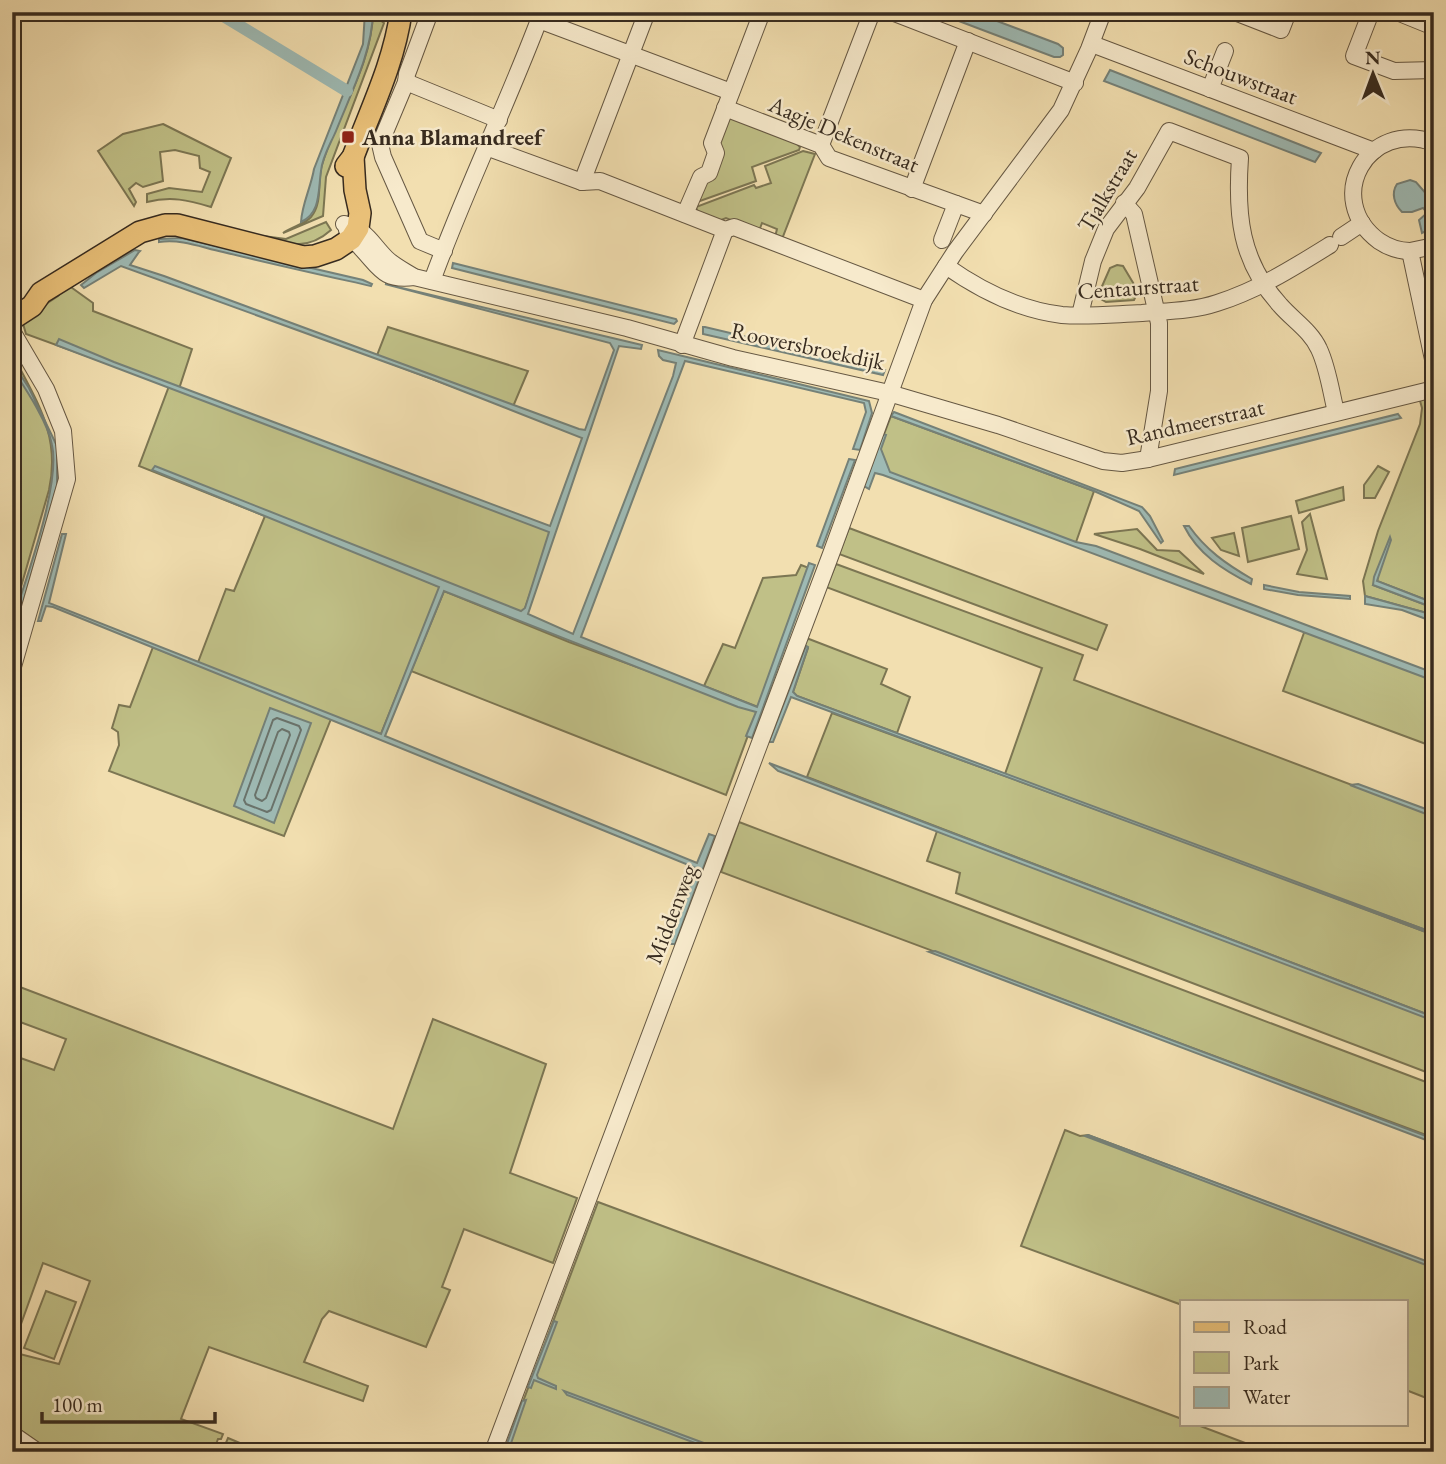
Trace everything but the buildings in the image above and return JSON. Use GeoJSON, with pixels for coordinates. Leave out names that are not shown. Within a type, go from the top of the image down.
{"type":"FeatureCollection","features":[{"type":"Feature","properties":{"kind":"main road"},"geometry":{"type":"LineString","coordinates":[[12,304],[26,296],[41,293],[140,232],[165,225],[177,225],[290,252],[351,230],[346,214],[346,167],[353,157],[400,23],[406,24],[410,12]]}},
{"type":"Feature","properties":{"kind":"main road"},"geometry":{"type":"LineString","coordinates":[[12,319],[32,306],[41,293]]}},
{"type":"Feature","properties":{"kind":"street"},"geometry":{"type":"LineString","coordinates":[[430,12],[406,82],[380,145],[419,241],[443,251]]}},
{"type":"Feature","properties":{"kind":"street"},"geometry":{"type":"LineString","coordinates":[[582,181],[647,12]]}},
{"type":"Feature","properties":{"kind":"street"},"geometry":{"type":"LineString","coordinates":[[685,214],[701,177],[709,173],[716,153],[712,143],[762,12]]}},
{"type":"Feature","properties":{"kind":"street"},"geometry":{"type":"LineString","coordinates":[[821,145],[872,12]]}},
{"type":"Feature","properties":{"kind":"street"},"geometry":{"type":"LineString","coordinates":[[892,12],[1075,83]]}},
{"type":"Feature","properties":{"kind":"street","name":"Rooversbroekdijk"},"geometry":{"type":"LineString","coordinates":[[351,230],[383,272],[394,277],[432,281],[627,328],[682,345],[889,393],[924,300],[946,266],[1054,121],[1075,83],[1103,12]]}},
{"type":"Feature","properties":{"kind":"street"},"geometry":{"type":"LineString","coordinates":[[1236,12],[1282,30],[1288,12]]}},
{"type":"Feature","properties":{"kind":"street"},"geometry":{"type":"LineString","coordinates":[[1371,12],[1354,56],[1394,71],[1434,70]]}},
{"type":"Feature","properties":{"kind":"street"},"geometry":{"type":"LineString","coordinates":[[1397,12],[1427,21]]}},
{"type":"Feature","properties":{"kind":"street"},"geometry":{"type":"LineString","coordinates":[[432,281],[540,16],[631,55],[731,92]]}},
{"type":"Feature","properties":{"kind":"street"},"geometry":{"type":"LineString","coordinates":[[912,188],[968,41]]}},
{"type":"Feature","properties":{"kind":"street","name":"Schouwstraat"},"geometry":{"type":"LineString","coordinates":[[1092,44],[1374,151]]}},
{"type":"Feature","properties":{"kind":"street"},"geometry":{"type":"LineString","coordinates":[[1210,89],[1225,51]]}},
{"type":"Feature","properties":{"kind":"street"},"geometry":{"type":"LineString","coordinates":[[406,82],[499,120]]}},
{"type":"Feature","properties":{"kind":"street","name":"Aagje Dekenstraat"},"geometry":{"type":"LineString","coordinates":[[725,108],[821,145],[829,158],[984,215]]}},
{"type":"Feature","properties":{"kind":"street","name":"Tjalkstraat"},"geometry":{"type":"LineString","coordinates":[[1080,315],[1095,254],[1106,229],[1137,188],[1168,131],[1240,158],[1237,199],[1241,229],[1263,284]]}},
{"type":"Feature","properties":{"kind":"street"},"geometry":{"type":"LineString","coordinates":[[1434,143],[1421,138],[1397,138],[1378,146],[1364,160],[1355,179],[1353,195],[1356,215],[1367,232],[1387,246],[1410,251],[1434,246]]}},
{"type":"Feature","properties":{"kind":"street"},"geometry":{"type":"LineString","coordinates":[[486,147],[582,181],[600,181],[725,230],[734,227],[924,300]]}},
{"type":"Feature","properties":{"kind":"street"},"geometry":{"type":"LineString","coordinates":[[1125,203],[1134,214],[1157,312],[1159,391],[1148,459]]}},
{"type":"Feature","properties":{"kind":"street"},"geometry":{"type":"LineString","coordinates":[[942,240],[956,204]]}},
{"type":"Feature","properties":{"kind":"street","name":"Centaurstraat"},"geometry":{"type":"LineString","coordinates":[[946,266],[990,294],[1050,313],[1080,315],[1186,310],[1214,304],[1263,284],[1362,223]]}},
{"type":"Feature","properties":{"kind":"street"},"geometry":{"type":"LineString","coordinates":[[682,345],[725,230]]}},
{"type":"Feature","properties":{"kind":"street"},"geometry":{"type":"LineString","coordinates":[[1410,251],[1434,364]]}},
{"type":"Feature","properties":{"kind":"street"},"geometry":{"type":"LineString","coordinates":[[1263,284],[1284,310],[1312,337],[1320,352],[1336,412]]}},
{"type":"Feature","properties":{"kind":"street"},"geometry":{"type":"LineString","coordinates":[[12,331],[46,389],[63,431],[67,479],[12,670]]}},
{"type":"Feature","properties":{"kind":"street","name":"Randmeerstraat"},"geometry":{"type":"LineString","coordinates":[[889,393],[998,425],[1102,461],[1122,463],[1148,459],[1434,389]]}},
{"type":"Feature","properties":{"kind":"street","name":"Middenweg"},"geometry":{"type":"LineString","coordinates":[[494,1452],[889,393]]}},
{"type":"Feature","properties":{"kind":"street"},"geometry":{"type":"LineString","coordinates":[[12,1434],[38,1452]]}},
{"type":"Feature","properties":{"kind":"green space"},"geometry":{"type":"Polygon","coordinates":[[[373,12],[380,12],[380,20],[384,23],[326,177],[323,216],[283,233],[311,217],[315,211],[322,165],[367,52],[373,12]]]}},
{"type":"Feature","properties":{"kind":"green space"},"geometry":{"type":"Polygon","coordinates":[[[730,112],[801,139],[799,150],[752,167],[756,181],[700,201],[698,196],[730,112]]]}},
{"type":"Feature","properties":{"kind":"green space"},"geometry":{"type":"Polygon","coordinates":[[[163,124],[231,158],[211,207],[179,200],[147,202],[147,194],[169,188],[202,192],[210,172],[200,168],[199,156],[175,150],[160,152],[163,181],[143,187],[136,183],[129,189],[136,202],[134,206],[98,151],[123,134],[163,124]]]}},
{"type":"Feature","properties":{"kind":"green space"},"geometry":{"type":"Polygon","coordinates":[[[803,151],[815,154],[782,239],[775,237],[777,229],[762,223],[759,231],[726,218],[716,222],[699,215],[696,207],[754,185],[756,188],[771,183],[765,166],[803,151]]]}},
{"type":"Feature","properties":{"kind":"green space"},"geometry":{"type":"Polygon","coordinates":[[[326,222],[331,230],[306,243],[289,244],[263,236],[286,239],[326,222]]]}},
{"type":"Feature","properties":{"kind":"green space"},"geometry":{"type":"Polygon","coordinates":[[[1123,266],[1138,291],[1134,300],[1106,302],[1101,299],[1099,293],[1110,268],[1123,266]]]}},
{"type":"Feature","properties":{"kind":"green space"},"geometry":{"type":"Polygon","coordinates":[[[68,285],[93,303],[93,311],[192,349],[179,389],[552,530],[523,614],[379,561],[440,587],[439,591],[381,734],[331,719],[284,836],[109,771],[119,745],[118,732],[112,728],[119,705],[130,707],[153,647],[197,665],[226,589],[234,591],[265,516],[139,466],[169,386],[26,334],[22,320],[58,296],[68,285]]]}},
{"type":"Feature","properties":{"kind":"green space"},"geometry":{"type":"Polygon","coordinates":[[[388,327],[528,371],[512,409],[376,358],[388,327]]]}},
{"type":"Feature","properties":{"kind":"green space"},"geometry":{"type":"Polygon","coordinates":[[[12,353],[44,418],[52,452],[52,470],[49,490],[12,618],[12,353]]]}},
{"type":"Feature","properties":{"kind":"green space"},"geometry":{"type":"Polygon","coordinates":[[[1434,394],[1434,406],[1430,407],[1434,448],[1428,451],[1434,452],[1434,603],[1377,581],[1378,577],[1373,585],[1434,608],[1434,615],[1365,596],[1363,581],[1378,531],[1420,424],[1422,408],[1419,397],[1434,394]]]}},
{"type":"Feature","properties":{"kind":"green space"},"geometry":{"type":"Polygon","coordinates":[[[891,416],[1094,491],[1075,545],[871,468],[891,416]]]}},
{"type":"Feature","properties":{"kind":"green space"},"geometry":{"type":"Polygon","coordinates":[[[1378,466],[1389,472],[1375,498],[1364,498],[1364,485],[1378,466]]]}},
{"type":"Feature","properties":{"kind":"green space"},"geometry":{"type":"Polygon","coordinates":[[[1343,487],[1344,500],[1299,513],[1296,501],[1343,487]]]}},
{"type":"Feature","properties":{"kind":"green space"},"geometry":{"type":"Polygon","coordinates":[[[1310,514],[1327,579],[1297,574],[1307,550],[1302,522],[1310,514]]]}},
{"type":"Feature","properties":{"kind":"green space"},"geometry":{"type":"Polygon","coordinates":[[[1291,516],[1299,549],[1248,562],[1242,528],[1291,516]]]}},
{"type":"Feature","properties":{"kind":"green space"},"geometry":{"type":"Polygon","coordinates":[[[849,528],[1107,625],[1097,650],[839,554],[849,528]]]}},
{"type":"Feature","properties":{"kind":"green space"},"geometry":{"type":"Polygon","coordinates":[[[1137,529],[1157,550],[1179,551],[1204,574],[1094,534],[1137,529]]]}},
{"type":"Feature","properties":{"kind":"green space"},"geometry":{"type":"Polygon","coordinates":[[[1234,533],[1239,556],[1221,550],[1212,538],[1234,533]]]}},
{"type":"Feature","properties":{"kind":"green space"},"geometry":{"type":"Polygon","coordinates":[[[836,564],[1083,655],[1074,680],[1434,816],[1434,933],[1293,882],[1434,935],[1434,1017],[807,777],[832,713],[1131,822],[1005,774],[1042,668],[826,587],[836,564]]]}},
{"type":"Feature","properties":{"kind":"green space"},"geometry":{"type":"Polygon","coordinates":[[[801,565],[809,568],[758,707],[704,686],[723,644],[735,648],[763,578],[796,575],[801,565]]]}},
{"type":"Feature","properties":{"kind":"green space"},"geometry":{"type":"Polygon","coordinates":[[[444,591],[569,642],[757,711],[726,795],[411,671],[444,591]]]}},
{"type":"Feature","properties":{"kind":"green space"},"geometry":{"type":"Polygon","coordinates":[[[1305,630],[1434,678],[1434,747],[1283,691],[1305,630]]]}},
{"type":"Feature","properties":{"kind":"green space"},"geometry":{"type":"Polygon","coordinates":[[[809,639],[887,669],[881,684],[910,697],[897,733],[797,696],[793,692],[808,648],[806,646],[788,693],[783,691],[803,640],[809,639]]]}},
{"type":"Feature","properties":{"kind":"green space"},"geometry":{"type":"Polygon","coordinates":[[[739,822],[1434,1085],[1434,1138],[721,872],[739,822]]]}},
{"type":"Feature","properties":{"kind":"green space"},"geometry":{"type":"Polygon","coordinates":[[[937,831],[1434,1020],[1434,1075],[956,893],[960,873],[927,861],[937,831]]]}},
{"type":"Feature","properties":{"kind":"green space"},"geometry":{"type":"Polygon","coordinates":[[[12,984],[393,1129],[433,1019],[546,1064],[510,1173],[577,1198],[553,1263],[464,1229],[442,1287],[450,1290],[426,1347],[329,1311],[322,1319],[304,1362],[368,1386],[363,1401],[209,1347],[181,1419],[223,1434],[213,1452],[51,1452],[12,1424],[12,1352],[59,1364],[90,1281],[43,1263],[12,1349],[12,1055],[54,1070],[66,1039],[12,1019],[12,984]]]}},
{"type":"Feature","properties":{"kind":"green space"},"geometry":{"type":"Polygon","coordinates":[[[1065,1130],[1080,1136],[1088,1135],[1434,1265],[1434,1401],[1408,1391],[1408,1300],[1180,1300],[1180,1304],[1021,1246],[1065,1130]]]}},
{"type":"Feature","properties":{"kind":"green space"},"geometry":{"type":"Polygon","coordinates":[[[598,1202],[1180,1418],[1180,1426],[1200,1426],[1269,1452],[504,1452],[598,1202]]]}},
{"type":"Feature","properties":{"kind":"green space"},"geometry":{"type":"Polygon","coordinates":[[[46,1291],[76,1302],[54,1359],[24,1348],[46,1291]]]}},
{"type":"Feature","properties":{"kind":"green space"},"geometry":{"type":"Polygon","coordinates":[[[228,1438],[261,1452],[222,1452],[228,1438]]]}},
{"type":"Feature","properties":{"kind":"water"},"geometry":{"type":"Polygon","coordinates":[[[365,12],[373,12],[365,58],[323,161],[315,207],[301,222],[314,169],[363,44],[365,12]]]}},
{"type":"Feature","properties":{"kind":"water"},"geometry":{"type":"Polygon","coordinates":[[[935,12],[973,12],[1058,44],[1063,48],[1063,55],[1054,57],[935,12]]]}},
{"type":"Feature","properties":{"kind":"water"},"geometry":{"type":"Polygon","coordinates":[[[1110,70],[1321,153],[1315,162],[1104,81],[1110,70]]]}},
{"type":"Feature","properties":{"kind":"water"},"geometry":{"type":"Polygon","coordinates":[[[1410,180],[1416,182],[1428,196],[1432,194],[1431,185],[1434,184],[1434,227],[1422,233],[1419,220],[1427,213],[1423,208],[1402,212],[1394,198],[1397,184],[1410,180]]]}},
{"type":"Feature","properties":{"kind":"water"},"geometry":{"type":"Polygon","coordinates":[[[182,238],[372,284],[371,286],[191,244],[159,242],[159,239],[182,238]]]}},
{"type":"Feature","properties":{"kind":"water"},"geometry":{"type":"Polygon","coordinates":[[[135,250],[140,251],[130,265],[579,429],[585,430],[614,350],[610,343],[385,284],[642,345],[641,349],[619,346],[528,614],[573,634],[673,376],[676,363],[663,360],[658,350],[869,401],[872,413],[860,450],[853,449],[866,412],[864,403],[685,361],[581,637],[757,707],[809,563],[815,565],[752,738],[746,736],[756,712],[444,591],[385,736],[697,863],[709,834],[715,836],[675,944],[669,944],[696,868],[53,607],[46,606],[41,621],[38,621],[62,534],[66,534],[49,603],[381,734],[439,587],[152,470],[155,466],[521,611],[525,608],[549,532],[56,345],[59,339],[550,526],[582,438],[432,379],[121,266],[84,288],[81,285],[135,250]]]}},
{"type":"Feature","properties":{"kind":"water"},"geometry":{"type":"Polygon","coordinates":[[[453,263],[677,321],[674,324],[452,268],[453,263]]]}},
{"type":"Feature","properties":{"kind":"water"},"geometry":{"type":"Polygon","coordinates":[[[703,327],[885,370],[883,375],[703,334],[703,327]]]}},
{"type":"Feature","properties":{"kind":"water"},"geometry":{"type":"Polygon","coordinates":[[[12,362],[29,388],[57,446],[57,486],[12,641],[12,623],[47,508],[53,462],[52,445],[46,426],[12,368],[12,362]]]}},
{"type":"Feature","properties":{"kind":"water"},"geometry":{"type":"Polygon","coordinates":[[[894,412],[1142,507],[1163,541],[1161,543],[1139,511],[1094,491],[891,416],[894,412]]]}},
{"type":"Feature","properties":{"kind":"water"},"geometry":{"type":"Polygon","coordinates":[[[1398,414],[1401,418],[1174,475],[1175,469],[1398,414]]]}},
{"type":"Feature","properties":{"kind":"water"},"geometry":{"type":"Polygon","coordinates":[[[883,434],[886,435],[881,449],[890,472],[1434,673],[1434,681],[883,475],[875,473],[869,489],[864,486],[883,434]]]}},
{"type":"Feature","properties":{"kind":"water"},"geometry":{"type":"Polygon","coordinates":[[[849,459],[855,460],[822,548],[817,546],[849,459]]]}},
{"type":"Feature","properties":{"kind":"water"},"geometry":{"type":"Polygon","coordinates":[[[1184,526],[1189,526],[1217,556],[1252,579],[1251,584],[1212,560],[1196,545],[1184,526]]]}},
{"type":"Feature","properties":{"kind":"water"},"geometry":{"type":"Polygon","coordinates":[[[1390,537],[1377,581],[1434,603],[1434,608],[1373,585],[1390,537]]]}},
{"type":"Feature","properties":{"kind":"water"},"geometry":{"type":"Polygon","coordinates":[[[1264,585],[1299,592],[1350,596],[1350,599],[1298,595],[1264,589],[1264,585]]]}},
{"type":"Feature","properties":{"kind":"water"},"geometry":{"type":"Polygon","coordinates":[[[1365,596],[1434,615],[1434,622],[1402,610],[1365,604],[1365,596]]]}},
{"type":"Feature","properties":{"kind":"water"},"geometry":{"type":"Polygon","coordinates":[[[806,646],[808,647],[793,692],[797,696],[1434,935],[791,697],[773,742],[769,742],[806,646]]]}},
{"type":"Feature","properties":{"kind":"water"},"geometry":{"type":"Polygon","coordinates":[[[270,708],[311,723],[274,823],[234,806],[270,708]]]}},
{"type":"Feature","properties":{"kind":"water"},"geometry":{"type":"Polygon","coordinates":[[[769,763],[1434,1017],[1434,1021],[778,771],[769,763]]]}},
{"type":"Feature","properties":{"kind":"water"},"geometry":{"type":"Polygon","coordinates":[[[1358,784],[1434,812],[1434,817],[1350,785],[1358,784]]]}},
{"type":"Feature","properties":{"kind":"water"},"geometry":{"type":"Polygon","coordinates":[[[935,951],[1434,1139],[1434,1143],[929,952],[935,951]]]}},
{"type":"Feature","properties":{"kind":"water"},"geometry":{"type":"Polygon","coordinates":[[[1085,1136],[1434,1264],[1434,1268],[1085,1136]]]}},
{"type":"Feature","properties":{"kind":"water"},"geometry":{"type":"Polygon","coordinates":[[[554,1321],[557,1322],[537,1375],[556,1386],[556,1389],[534,1380],[531,1388],[528,1387],[554,1321]]]}},
{"type":"Feature","properties":{"kind":"water"},"geometry":{"type":"Polygon","coordinates":[[[564,1391],[728,1452],[719,1452],[567,1395],[564,1391]]]}},
{"type":"Feature","properties":{"kind":"water"},"geometry":{"type":"Polygon","coordinates":[[[526,1400],[508,1452],[504,1452],[522,1401],[526,1400]]]}},
{"type":"Feature","properties":{"kind":"waterway"},"geometry":{"type":"LineString","coordinates":[[217,12],[347,91]]}},
{"type":"Feature","properties":{"kind":"place","name":"Anna Blamandreef"},"geometry":{"type":"Point","coordinates":[348,137]}}]}
